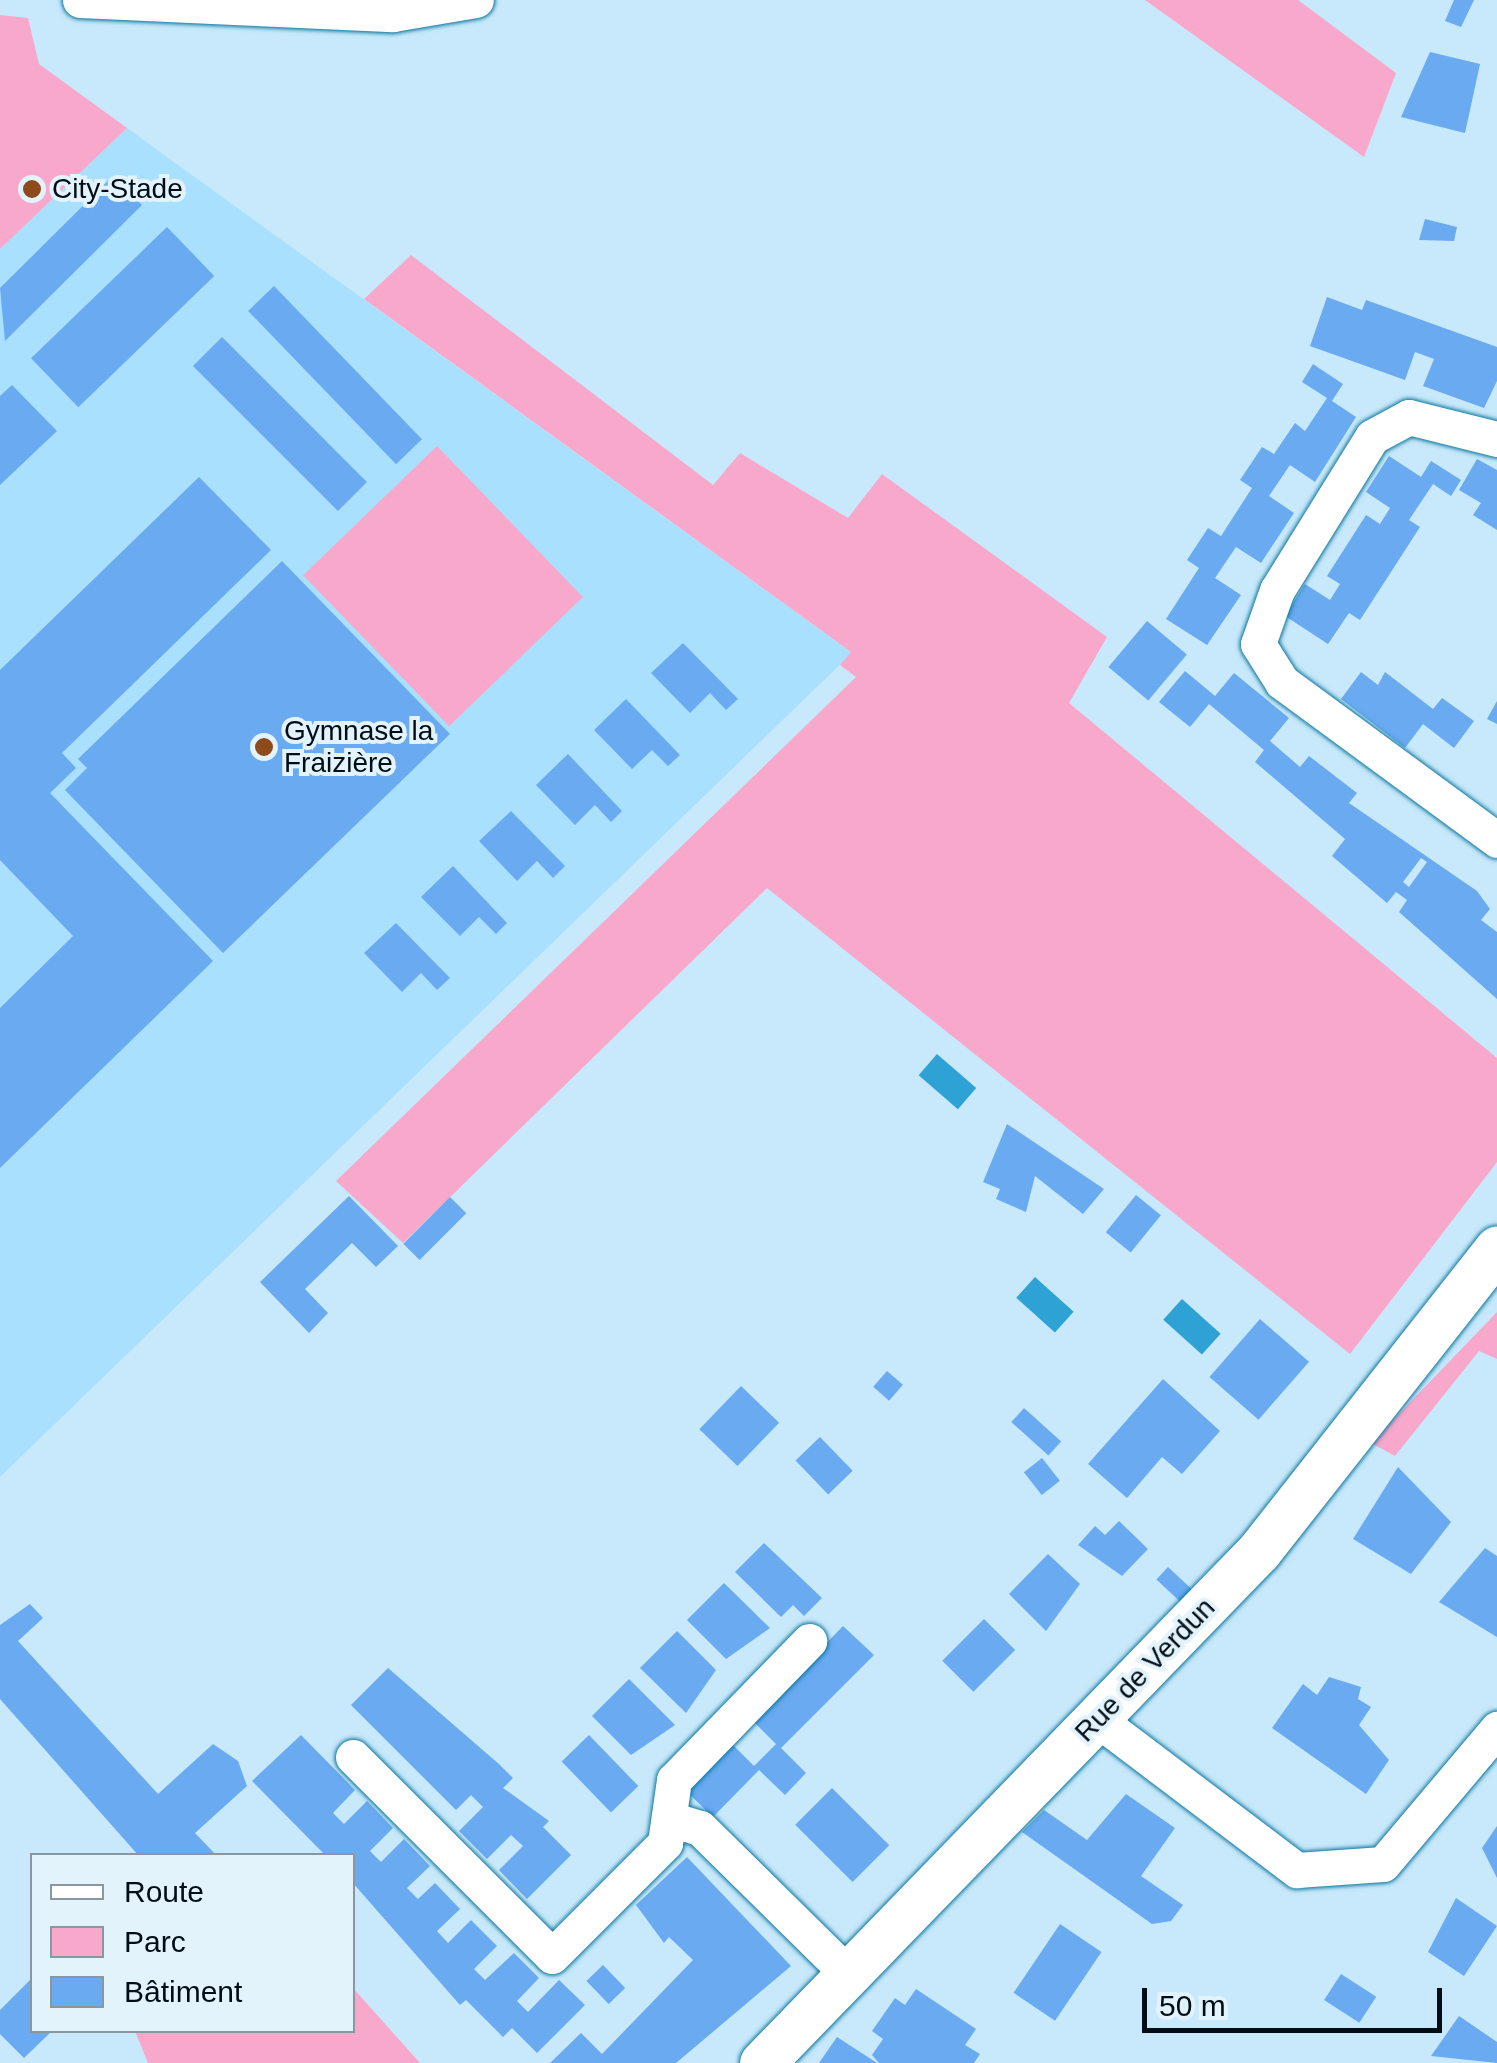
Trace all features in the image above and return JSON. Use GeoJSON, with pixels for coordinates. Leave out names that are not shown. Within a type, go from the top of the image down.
{"type":"FeatureCollection","features":[{"type":"Feature","properties":{"kind":"street"},"geometry":{"type":"LineString","coordinates":[[80,0],[393,14],[476,0]]}},
{"type":"Feature","properties":{"kind":"street"},"geometry":{"type":"LineString","coordinates":[[1497,439],[1409,417],[1372,437],[1277,590],[1258,644],[1282,682],[1497,840]]}},
{"type":"Feature","properties":{"kind":"street","name":"Rue de Verdun"},"geometry":{"type":"LineString","coordinates":[[762,2063],[1260,1551],[1497,1249]]}},
{"type":"Feature","properties":{"kind":"street"},"geometry":{"type":"LineString","coordinates":[[353,1757],[552,1956],[665,1843],[674,1780],[809,1641]]}},
{"type":"Feature","properties":{"kind":"street"},"geometry":{"type":"LineString","coordinates":[[1097,1719],[1297,1870],[1383,1864],[1497,1729]]}},
{"type":"Feature","properties":{"kind":"street"},"geometry":{"type":"LineString","coordinates":[[670,1819],[700,1828],[848,1975]]}},
{"type":"Feature","properties":{"kind":"shaded area"},"geometry":{"type":"Polygon","coordinates":[[[127,128],[852,653],[0,1477],[0,249],[127,128]]]}},
{"type":"Feature","properties":{"kind":"shaded area"},"geometry":{"type":"Polygon","coordinates":[[[937,1054],[976,1088],[958,1109],[919,1075],[937,1054]]]}},
{"type":"Feature","properties":{"kind":"shaded area"},"geometry":{"type":"Polygon","coordinates":[[[1035,1277],[1074,1312],[1055,1333],[1016,1298],[1035,1277]]]}},
{"type":"Feature","properties":{"kind":"shaded area"},"geometry":{"type":"Polygon","coordinates":[[[1182,1299],[1221,1334],[1202,1355],[1163,1320],[1182,1299]]]}},
{"type":"Feature","properties":{"kind":"green space"},"geometry":{"type":"Polygon","coordinates":[[[1145,0],[1298,0],[1396,73],[1364,157],[1145,0]]]}},
{"type":"Feature","properties":{"kind":"green space","name":"City-Stade"},"geometry":{"type":"Polygon","coordinates":[[[0,15],[28,18],[39,64],[127,128],[0,249],[0,15]]]}},
{"type":"Feature","properties":{"kind":"green space"},"geometry":{"type":"Polygon","coordinates":[[[411,255],[713,485],[740,453],[848,518],[882,474],[1107,637],[1069,703],[1497,1058],[1497,1162],[1350,1354],[767,888],[403,1243],[336,1181],[856,677],[840,665],[851,652],[364,299],[411,255]]]}},
{"type":"Feature","properties":{"kind":"green space"},"geometry":{"type":"Polygon","coordinates":[[[437,446],[583,597],[449,726],[303,575],[437,446]]]}},
{"type":"Feature","properties":{"kind":"green space"},"geometry":{"type":"Polygon","coordinates":[[[1497,1312],[1497,1359],[1479,1351],[1395,1456],[1371,1443],[1497,1312]]]}},
{"type":"Feature","properties":{"kind":"green space"},"geometry":{"type":"Polygon","coordinates":[[[355,1990],[420,2063],[148,2063],[136,2033],[355,2033],[355,1990]]]}},
{"type":"Feature","properties":{"kind":"building"},"geometry":{"type":"Polygon","coordinates":[[[1454,0],[1474,0],[1461,27],[1445,21],[1454,0]]]}},
{"type":"Feature","properties":{"kind":"building"},"geometry":{"type":"Polygon","coordinates":[[[1430,52],[1480,64],[1465,133],[1401,117],[1430,52]]]}},
{"type":"Feature","properties":{"kind":"building"},"geometry":{"type":"Polygon","coordinates":[[[113,176],[142,205],[5,341],[0,288],[113,176]]]}},
{"type":"Feature","properties":{"kind":"building"},"geometry":{"type":"Polygon","coordinates":[[[1425,219],[1457,227],[1454,241],[1419,240],[1425,219]]]}},
{"type":"Feature","properties":{"kind":"building"},"geometry":{"type":"Polygon","coordinates":[[[167,227],[214,276],[78,407],[31,358],[167,227]]]}},
{"type":"Feature","properties":{"kind":"building"},"geometry":{"type":"Polygon","coordinates":[[[274,286],[422,439],[396,464],[248,311],[274,286]]]}},
{"type":"Feature","properties":{"kind":"building"},"geometry":{"type":"Polygon","coordinates":[[[1327,297],[1362,310],[1366,300],[1497,347],[1497,381],[1484,408],[1423,386],[1434,359],[1415,352],[1405,380],[1310,346],[1327,297]]]}},
{"type":"Feature","properties":{"kind":"building"},"geometry":{"type":"Polygon","coordinates":[[[222,337],[367,482],[338,511],[193,366],[222,337]]]}},
{"type":"Feature","properties":{"kind":"building"},"geometry":{"type":"Polygon","coordinates":[[[1313,364],[1343,384],[1332,401],[1356,417],[1315,482],[1290,465],[1269,496],[1294,513],[1261,563],[1236,547],[1215,578],[1241,595],[1207,645],[1166,619],[1199,568],[1187,560],[1208,528],[1221,536],[1252,488],[1240,480],[1262,447],[1274,454],[1295,423],[1305,431],[1327,398],[1302,382],[1313,364]]]}},
{"type":"Feature","properties":{"kind":"building"},"geometry":{"type":"Polygon","coordinates":[[[12,385],[57,431],[0,485],[0,396],[12,385]]]}},
{"type":"Feature","properties":{"kind":"building"},"geometry":{"type":"Polygon","coordinates":[[[1389,456],[1421,477],[1431,461],[1461,480],[1451,496],[1433,484],[1409,520],[1420,527],[1360,620],[1349,613],[1328,644],[1285,616],[1305,584],[1330,600],[1340,584],[1327,576],[1366,515],[1380,524],[1390,508],[1366,492],[1389,456]]]}},
{"type":"Feature","properties":{"kind":"building"},"geometry":{"type":"Polygon","coordinates":[[[1477,459],[1497,470],[1497,530],[1473,515],[1481,503],[1459,490],[1477,459]]]}},
{"type":"Feature","properties":{"kind":"building"},"geometry":{"type":"Polygon","coordinates":[[[199,477],[271,550],[62,753],[76,768],[50,793],[213,961],[0,1168],[0,1008],[73,936],[0,860],[0,670],[199,477]]]}},
{"type":"Feature","properties":{"kind":"building","name":"Gymnase la Fraizière"},"geometry":{"type":"Polygon","coordinates":[[[282,561],[450,734],[223,953],[65,790],[87,768],[78,759],[282,561]]]}},
{"type":"Feature","properties":{"kind":"building"},"geometry":{"type":"Polygon","coordinates":[[[1147,621],[1187,654],[1148,700],[1108,667],[1147,621]]]}},
{"type":"Feature","properties":{"kind":"building"},"geometry":{"type":"Polygon","coordinates":[[[683,643],[738,699],[726,710],[710,693],[690,713],[651,673],[683,643]]]}},
{"type":"Feature","properties":{"kind":"building"},"geometry":{"type":"Polygon","coordinates":[[[1185,671],[1215,696],[1234,673],[1289,718],[1270,741],[1300,767],[1309,756],[1357,793],[1349,803],[1477,891],[1490,909],[1481,920],[1497,932],[1497,999],[1399,912],[1407,900],[1396,892],[1387,903],[1332,856],[1345,839],[1255,762],[1264,750],[1209,704],[1190,727],[1159,702],[1185,671]],[[1421,858],[1403,882],[1409,887],[1427,862],[1421,858]]]}},
{"type":"Feature","properties":{"kind":"building"},"geometry":{"type":"Polygon","coordinates":[[[1361,672],[1378,685],[1385,672],[1433,709],[1442,698],[1474,721],[1454,748],[1423,724],[1405,748],[1341,699],[1361,672]]]}},
{"type":"Feature","properties":{"kind":"building"},"geometry":{"type":"Polygon","coordinates":[[[626,699],[680,755],[668,766],[652,750],[632,769],[594,730],[626,699]]]}},
{"type":"Feature","properties":{"kind":"building"},"geometry":{"type":"Polygon","coordinates":[[[1497,701],[1497,724],[1487,719],[1497,701]]]}},
{"type":"Feature","properties":{"kind":"building"},"geometry":{"type":"Polygon","coordinates":[[[568,754],[622,811],[611,822],[595,805],[575,825],[536,785],[568,754]]]}},
{"type":"Feature","properties":{"kind":"building"},"geometry":{"type":"Polygon","coordinates":[[[511,811],[565,866],[553,878],[537,861],[517,881],[479,841],[511,811]]]}},
{"type":"Feature","properties":{"kind":"building"},"geometry":{"type":"Polygon","coordinates":[[[453,866],[507,923],[496,934],[479,917],[460,936],[421,897],[453,866]]]}},
{"type":"Feature","properties":{"kind":"building"},"geometry":{"type":"Polygon","coordinates":[[[396,923],[450,978],[437,990],[421,973],[402,992],[364,953],[396,923]]]}},
{"type":"Feature","properties":{"kind":"building"},"geometry":{"type":"Polygon","coordinates":[[[1007,1124],[1104,1189],[1083,1214],[1035,1176],[1026,1212],[996,1199],[1000,1189],[983,1182],[1007,1124]]]}},
{"type":"Feature","properties":{"kind":"building"},"geometry":{"type":"Polygon","coordinates":[[[1136,1195],[1161,1215],[1131,1252],[1106,1232],[1136,1195]]]}},
{"type":"Feature","properties":{"kind":"building"},"geometry":{"type":"Polygon","coordinates":[[[349,1196],[398,1246],[376,1267],[352,1243],[305,1289],[328,1313],[309,1333],[260,1282],[349,1196]]]}},
{"type":"Feature","properties":{"kind":"building"},"geometry":{"type":"Polygon","coordinates":[[[450,1197],[466,1213],[420,1260],[403,1244],[450,1197]]]}},
{"type":"Feature","properties":{"kind":"building"},"geometry":{"type":"Polygon","coordinates":[[[1260,1319],[1309,1362],[1259,1420],[1209,1377],[1260,1319]]]}},
{"type":"Feature","properties":{"kind":"building"},"geometry":{"type":"Polygon","coordinates":[[[887,1371],[903,1385],[889,1401],[873,1387],[887,1371]]]}},
{"type":"Feature","properties":{"kind":"building"},"geometry":{"type":"Polygon","coordinates":[[[1163,1379],[1220,1431],[1182,1474],[1162,1457],[1127,1498],[1088,1464],[1163,1379]]]}},
{"type":"Feature","properties":{"kind":"building"},"geometry":{"type":"Polygon","coordinates":[[[741,1386],[779,1423],[737,1466],[699,1429],[741,1386]]]}},
{"type":"Feature","properties":{"kind":"building"},"geometry":{"type":"Polygon","coordinates":[[[1024,1408],[1061,1441],[1048,1456],[1011,1422],[1024,1408]]]}},
{"type":"Feature","properties":{"kind":"building"},"geometry":{"type":"Polygon","coordinates":[[[820,1437],[853,1471],[828,1494],[796,1461],[820,1437]]]}},
{"type":"Feature","properties":{"kind":"building"},"geometry":{"type":"Polygon","coordinates":[[[1042,1458],[1060,1481],[1042,1495],[1024,1472],[1042,1458]]]}},
{"type":"Feature","properties":{"kind":"building"},"geometry":{"type":"Polygon","coordinates":[[[1398,1467],[1451,1522],[1411,1574],[1353,1539],[1398,1467]]]}},
{"type":"Feature","properties":{"kind":"building"},"geometry":{"type":"Polygon","coordinates":[[[1119,1521],[1148,1549],[1122,1576],[1078,1545],[1095,1526],[1105,1535],[1119,1521]]]}},
{"type":"Feature","properties":{"kind":"building"},"geometry":{"type":"Polygon","coordinates":[[[764,1543],[822,1598],[804,1616],[793,1605],[781,1617],[735,1572],[764,1543]]]}},
{"type":"Feature","properties":{"kind":"building"},"geometry":{"type":"Polygon","coordinates":[[[1485,1548],[1497,1556],[1497,1637],[1439,1602],[1485,1548]]]}},
{"type":"Feature","properties":{"kind":"building"},"geometry":{"type":"Polygon","coordinates":[[[1048,1554],[1080,1584],[1046,1631],[1009,1594],[1048,1554]]]}},
{"type":"Feature","properties":{"kind":"building"},"geometry":{"type":"Polygon","coordinates":[[[1168,1567],[1192,1590],[1181,1602],[1156,1579],[1168,1567]]]}},
{"type":"Feature","properties":{"kind":"building"},"geometry":{"type":"Polygon","coordinates":[[[724,1583],[770,1628],[726,1659],[687,1620],[724,1583]]]}},
{"type":"Feature","properties":{"kind":"building"},"geometry":{"type":"Polygon","coordinates":[[[30,1604],[43,1618],[18,1641],[158,1794],[213,1744],[238,1761],[247,1786],[195,1833],[214,1853],[136,1853],[0,1699],[0,1625],[30,1604]]]}},
{"type":"Feature","properties":{"kind":"building"},"geometry":{"type":"Polygon","coordinates":[[[984,1619],[1015,1650],[973,1692],[942,1661],[984,1619]]]}},
{"type":"Feature","properties":{"kind":"building"},"geometry":{"type":"Polygon","coordinates":[[[843,1626],[874,1655],[781,1748],[806,1773],[785,1795],[759,1770],[713,1817],[684,1789],[730,1742],[754,1766],[776,1744],[752,1720],[843,1626]]]}},
{"type":"Feature","properties":{"kind":"building"},"geometry":{"type":"Polygon","coordinates":[[[677,1631],[716,1670],[686,1713],[640,1668],[677,1631]]]}},
{"type":"Feature","properties":{"kind":"building"},"geometry":{"type":"Polygon","coordinates":[[[388,1668],[513,1778],[503,1788],[549,1821],[543,1827],[571,1855],[527,1899],[499,1870],[523,1846],[511,1835],[487,1859],[459,1831],[483,1807],[471,1795],[456,1810],[351,1705],[388,1668]]]}},
{"type":"Feature","properties":{"kind":"building"},"geometry":{"type":"Polygon","coordinates":[[[1329,1677],[1361,1687],[1358,1699],[1371,1707],[1359,1725],[1389,1760],[1366,1794],[1272,1728],[1303,1684],[1317,1695],[1329,1677]]]}},
{"type":"Feature","properties":{"kind":"building"},"geometry":{"type":"Polygon","coordinates":[[[629,1679],[675,1725],[631,1755],[592,1716],[629,1679]]]}},
{"type":"Feature","properties":{"kind":"building"},"geometry":{"type":"Polygon","coordinates":[[[301,1735],[355,1790],[333,1813],[344,1824],[367,1801],[393,1828],[370,1851],[381,1862],[404,1839],[430,1866],[407,1888],[418,1899],[435,1883],[460,1909],[437,1931],[448,1943],[471,1920],[497,1946],[474,1969],[485,1980],[514,1953],[539,1978],[517,2001],[528,2012],[559,1980],[585,2005],[537,2053],[512,2028],[503,2037],[466,2000],[460,2005],[355,1885],[355,1853],[323,1853],[252,1781],[301,1735]]]}},
{"type":"Feature","properties":{"kind":"building"},"geometry":{"type":"Polygon","coordinates":[[[589,1735],[638,1786],[611,1812],[562,1761],[589,1735]]]}},
{"type":"Feature","properties":{"kind":"building"},"geometry":{"type":"Polygon","coordinates":[[[832,1788],[889,1845],[853,1882],[795,1825],[832,1788]]]}},
{"type":"Feature","properties":{"kind":"building"},"geometry":{"type":"Polygon","coordinates":[[[1126,1794],[1175,1828],[1141,1876],[1183,1905],[1171,1921],[1152,1924],[1022,1832],[1044,1810],[1087,1840],[1126,1794]]]}},
{"type":"Feature","properties":{"kind":"building"},"geometry":{"type":"Polygon","coordinates":[[[1497,1826],[1497,1878],[1482,1848],[1497,1826]]]}},
{"type":"Feature","properties":{"kind":"building"},"geometry":{"type":"Polygon","coordinates":[[[687,1857],[791,1966],[676,2063],[550,2063],[581,2033],[602,2054],[693,1960],[669,1937],[664,1943],[636,1905],[687,1857]]]}},
{"type":"Feature","properties":{"kind":"building"},"geometry":{"type":"Polygon","coordinates":[[[1456,1898],[1497,1926],[1464,1976],[1428,1952],[1456,1898]]]}},
{"type":"Feature","properties":{"kind":"building"},"geometry":{"type":"Polygon","coordinates":[[[1060,1924],[1101,1952],[1055,2021],[1014,1993],[1060,1924]]]}},
{"type":"Feature","properties":{"kind":"building"},"geometry":{"type":"Polygon","coordinates":[[[603,1965],[625,1988],[609,2004],[586,1981],[603,1965]]]}},
{"type":"Feature","properties":{"kind":"building"},"geometry":{"type":"Polygon","coordinates":[[[1341,1974],[1376,1997],[1359,2023],[1324,2000],[1341,1974]]]}},
{"type":"Feature","properties":{"kind":"building"},"geometry":{"type":"Polygon","coordinates":[[[30,1980],[30,2033],[50,2033],[24,2058],[0,2034],[0,2010],[30,1980]]]}},
{"type":"Feature","properties":{"kind":"building"},"geometry":{"type":"Polygon","coordinates":[[[916,1989],[976,2029],[965,2045],[980,2054],[974,2063],[879,2063],[872,2055],[883,2039],[872,2031],[895,1998],[905,2005],[916,1989]]]}},
{"type":"Feature","properties":{"kind":"building"},"geometry":{"type":"Polygon","coordinates":[[[1459,2016],[1497,2042],[1497,2063],[1431,2056],[1459,2016]]]}},
{"type":"Feature","properties":{"kind":"building"},"geometry":{"type":"Polygon","coordinates":[[[837,2037],[877,2063],[819,2063],[837,2037]]]}},
{"type":"Feature","properties":{"kind":"place","name":"City-Stade"},"geometry":{"type":"Point","coordinates":[32,189]}},
{"type":"Feature","properties":{"kind":"place","name":"Gymnase la Fraizière"},"geometry":{"type":"Point","coordinates":[264,747]}}]}
